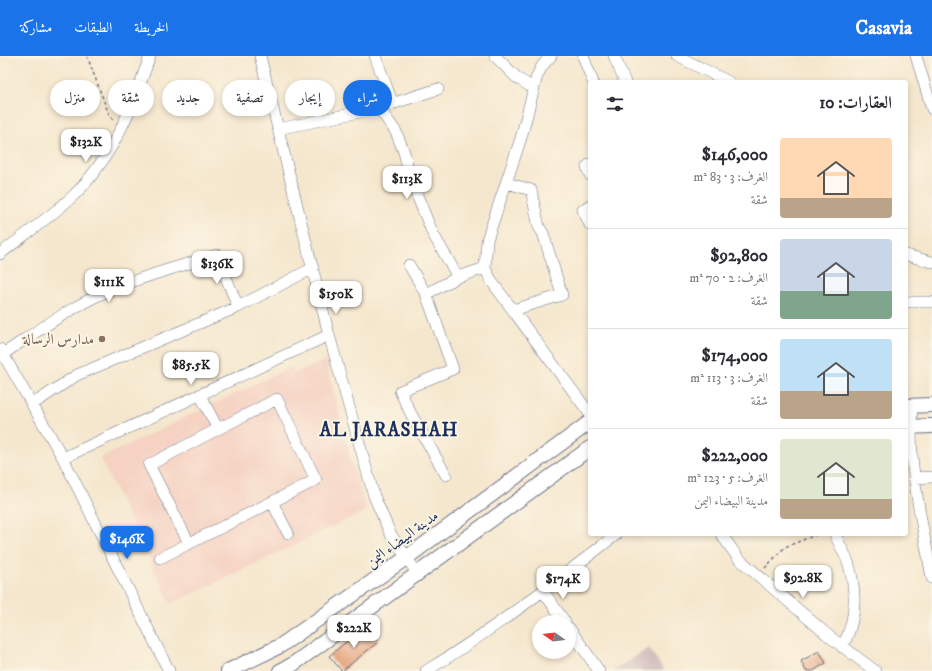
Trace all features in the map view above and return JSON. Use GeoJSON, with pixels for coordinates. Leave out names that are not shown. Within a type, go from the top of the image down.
{"type":"FeatureCollection","features":[{"type":"Feature","properties":{"kind":"main road"},"geometry":{"type":"LineString","coordinates":[[909,406],[932,405]]}},
{"type":"Feature","properties":{"kind":"main road","name":"مدينة البيضاء اليمن"},"geometry":{"type":"LineString","coordinates":[[228,671],[280,646],[406,558],[588,423]]}},
{"type":"Feature","properties":{"kind":"main road"},"geometry":{"type":"LineString","coordinates":[[908,427],[932,426]]}},
{"type":"Feature","properties":{"kind":"main road"},"geometry":{"type":"LineString","coordinates":[[290,669],[417,573],[588,449]]}},
{"type":"Feature","properties":{"kind":"street"},"geometry":{"type":"LineString","coordinates":[[0,254],[74,195],[109,152],[150,56]]}},
{"type":"Feature","properties":{"kind":"street"},"geometry":{"type":"LineString","coordinates":[[260,56],[329,335],[374,496],[390,533],[417,573]]}},
{"type":"Feature","properties":{"kind":"street"},"geometry":{"type":"LineString","coordinates":[[375,56],[393,104],[438,89]]}},
{"type":"Feature","properties":{"kind":"street"},"geometry":{"type":"LineString","coordinates":[[495,56],[517,78],[533,88]]}},
{"type":"Feature","properties":{"kind":"street"},"geometry":{"type":"LineString","coordinates":[[550,56],[542,66],[533,88],[521,138],[487,240],[485,268],[492,282],[588,411]]}},
{"type":"Feature","properties":{"kind":"street"},"geometry":{"type":"LineString","coordinates":[[583,56],[592,80]]}},
{"type":"Feature","properties":{"kind":"street"},"geometry":{"type":"LineString","coordinates":[[614,56],[624,80]]}},
{"type":"Feature","properties":{"kind":"street"},"geometry":{"type":"LineString","coordinates":[[677,56],[725,80]]}},
{"type":"Feature","properties":{"kind":"street"},"geometry":{"type":"LineString","coordinates":[[916,56],[932,109]]}},
{"type":"Feature","properties":{"kind":"street"},"geometry":{"type":"LineString","coordinates":[[278,129],[343,115]]}},
{"type":"Feature","properties":{"kind":"street"},"geometry":{"type":"LineString","coordinates":[[385,116],[396,132],[412,181],[434,234],[458,277]]}},
{"type":"Feature","properties":{"kind":"street"},"geometry":{"type":"LineString","coordinates":[[507,183],[531,190],[539,227],[543,233],[562,296],[513,310]]}},
{"type":"Feature","properties":{"kind":"street"},"geometry":{"type":"LineString","coordinates":[[588,206],[583,210],[588,221]]}},
{"type":"Feature","properties":{"kind":"street"},"geometry":{"type":"LineString","coordinates":[[169,671],[63,458],[2,351],[68,311],[110,290],[217,255],[238,307]]}},
{"type":"Feature","properties":{"kind":"street"},"geometry":{"type":"LineString","coordinates":[[908,256],[932,262]]}},
{"type":"Feature","properties":{"kind":"street"},"geometry":{"type":"LineString","coordinates":[[409,265],[426,294],[453,369],[400,391],[446,476]]}},
{"type":"Feature","properties":{"kind":"street"},"geometry":{"type":"LineString","coordinates":[[33,404],[64,383],[85,372],[238,307],[313,268]]}},
{"type":"Feature","properties":{"kind":"street"},"geometry":{"type":"LineString","coordinates":[[426,294],[458,277],[485,268]]}},
{"type":"Feature","properties":{"kind":"street"},"geometry":{"type":"LineString","coordinates":[[908,302],[932,302]]}},
{"type":"Feature","properties":{"kind":"street"},"geometry":{"type":"LineString","coordinates":[[63,458],[329,335]]}},
{"type":"Feature","properties":{"kind":"street"},"geometry":{"type":"LineString","coordinates":[[200,395],[218,429]]}},
{"type":"Feature","properties":{"kind":"street"},"geometry":{"type":"LineString","coordinates":[[160,558],[316,480],[277,399],[149,465],[189,543]]}},
{"type":"Feature","properties":{"kind":"street"},"geometry":{"type":"LineString","coordinates":[[909,406],[908,427],[914,478],[932,578]]}},
{"type":"Feature","properties":{"kind":"street"},"geometry":{"type":"LineString","coordinates":[[914,478],[932,477]]}},
{"type":"Feature","properties":{"kind":"street"},"geometry":{"type":"LineString","coordinates":[[272,502],[288,533]]}},
{"type":"Feature","properties":{"kind":"street"},"geometry":{"type":"LineString","coordinates":[[426,671],[456,653],[543,591],[614,536]]}},
{"type":"Feature","properties":{"kind":"street"},"geometry":{"type":"LineString","coordinates":[[722,536],[732,551],[758,576],[842,647],[875,671]]}},
{"type":"Feature","properties":{"kind":"street"},"geometry":{"type":"LineString","coordinates":[[836,536],[849,566],[854,596],[852,626],[842,647]]}},
{"type":"Feature","properties":{"kind":"street"},"geometry":{"type":"LineString","coordinates":[[543,591],[560,615]]}},
{"type":"Feature","properties":{"kind":"street"},"geometry":{"type":"LineString","coordinates":[[576,638],[599,671]]}},
{"type":"Feature","properties":{"kind":"path"},"geometry":{"type":"LineString","coordinates":[[87,56],[108,112],[120,129]]}},
{"type":"Feature","properties":{"kind":"path"},"geometry":{"type":"LineString","coordinates":[[758,576],[785,547],[813,536]]}},
{"type":"Feature","properties":{"kind":"shaded area"},"geometry":{"type":"Polygon","coordinates":[[[326,360],[350,458],[367,510],[171,604],[100,458],[291,367],[295,373],[326,360]]]}},
{"type":"Feature","properties":{"kind":"shaded area"},"geometry":{"type":"Polygon","coordinates":[[[649,648],[664,671],[613,671],[649,648]]]}},
{"type":"Feature","properties":{"kind":"building"},"geometry":{"type":"Polygon","coordinates":[[[366,626],[378,642],[342,671],[329,656],[366,626]]]}},
{"type":"Feature","properties":{"kind":"building"},"geometry":{"type":"Polygon","coordinates":[[[819,651],[826,663],[813,671],[806,671],[801,661],[819,651]]]}},
{"type":"Feature","properties":{"kind":"place","name":"مدارس الرسالة"},"geometry":{"type":"Point","coordinates":[102,339]}},
{"type":"Feature","properties":{"kind":"district","name":"AL JARASHAH"},"geometry":{"type":"Point","coordinates":[389,430]}}]}
